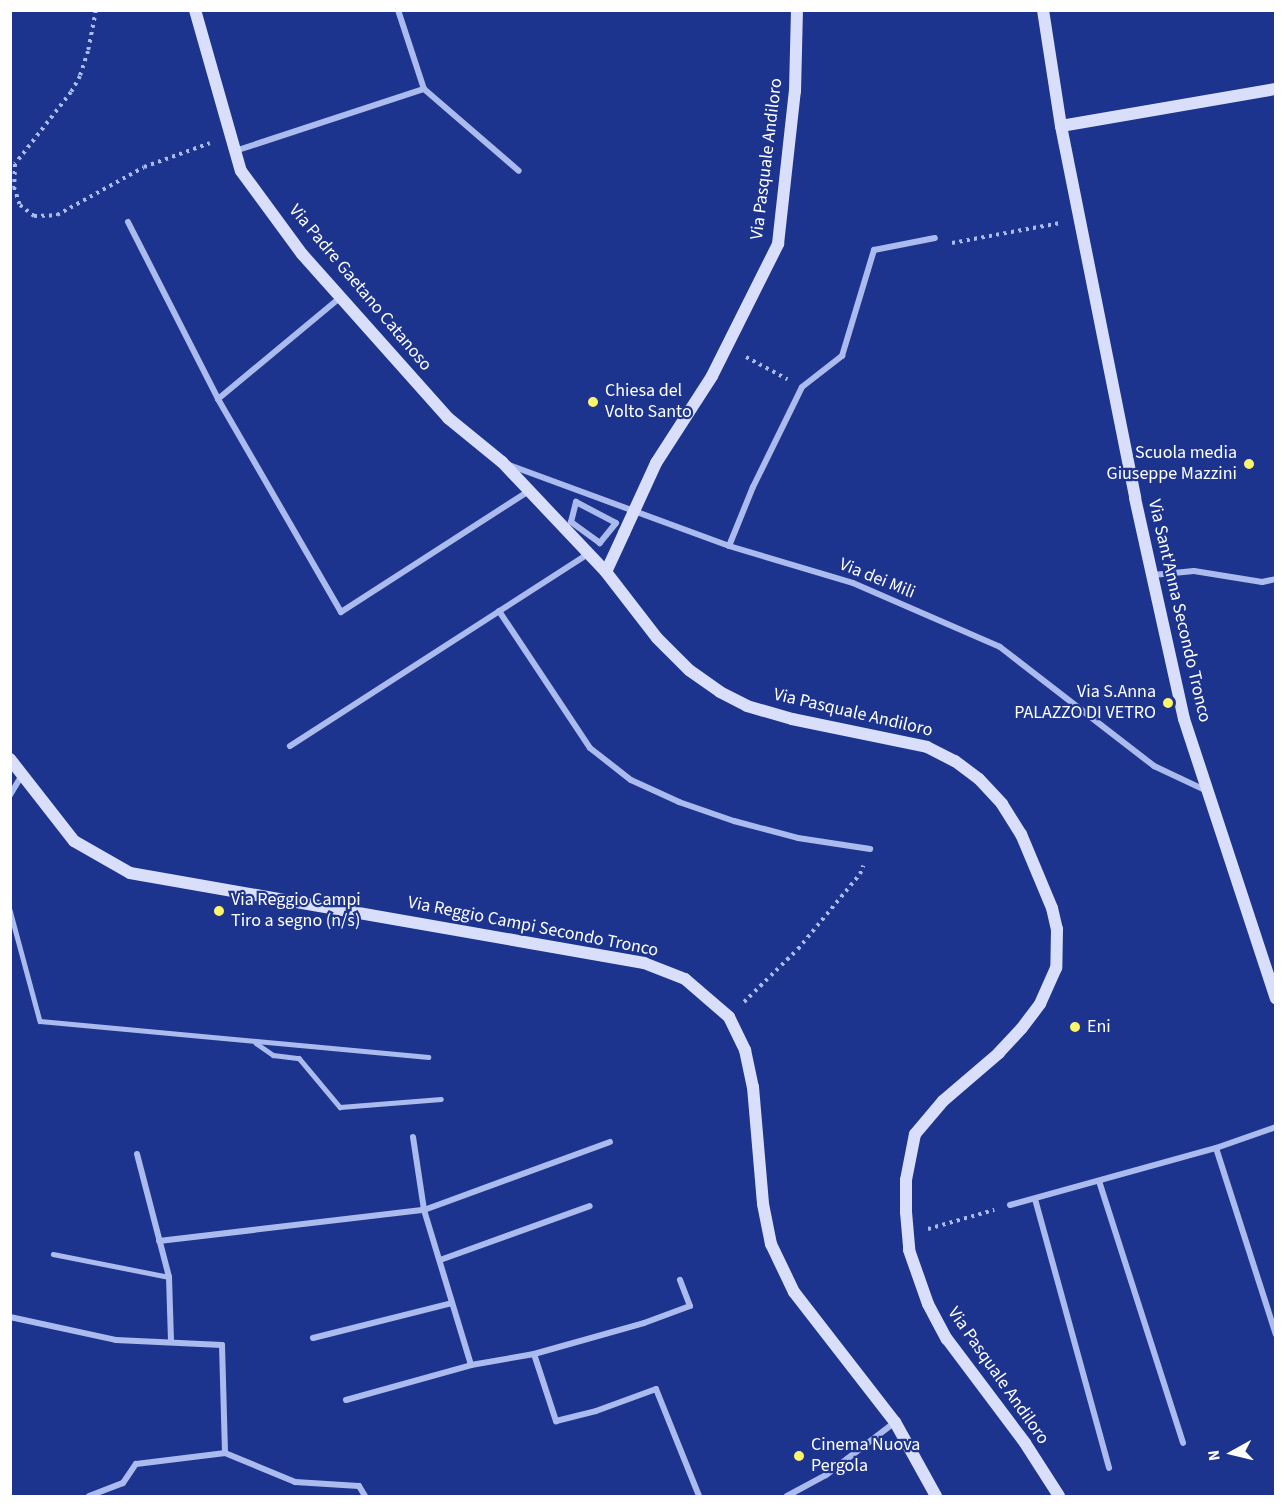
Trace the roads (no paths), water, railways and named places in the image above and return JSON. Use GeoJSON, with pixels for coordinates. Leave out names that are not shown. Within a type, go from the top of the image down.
{"type":"FeatureCollection","features":[{"type":"Feature","properties":{"kind":"street","name":"Via Padre Gaetano Catanoso"},"geometry":{"type":"LineString","coordinates":[[195,10],[241,171],[302,254],[448,418],[502,462],[606,572]]}},
{"type":"Feature","properties":{"kind":"street"},"geometry":{"type":"LineString","coordinates":[[398,10],[424,89],[519,171]]}},
{"type":"Feature","properties":{"kind":"street","name":"Via Pasquale Andiloro"},"geometry":{"type":"LineString","coordinates":[[797,10],[795,92],[778,244],[712,376],[656,463],[606,572],[657,638],[689,670],[720,692],[747,706],[792,719],[927,747],[955,761],[979,779],[1002,804],[1021,834],[1038,871],[1057,929],[1056,968],[1051,986],[1014,1037],[999,1053],[943,1101],[915,1134],[906,1180],[906,1212],[909,1250],[928,1304],[947,1339],[1024,1443],[1059,1497]]}},
{"type":"Feature","properties":{"kind":"street","name":"Via Sant'Anna Secondo Tronco"},"geometry":{"type":"LineString","coordinates":[[1043,10],[1061,126],[1184,719],[1275,998]]}},
{"type":"Feature","properties":{"kind":"street"},"geometry":{"type":"LineString","coordinates":[[235,151],[424,89]]}},
{"type":"Feature","properties":{"kind":"street"},"geometry":{"type":"LineString","coordinates":[[1061,126],[1275,89]]}},
{"type":"Feature","properties":{"kind":"street"},"geometry":{"type":"LineString","coordinates":[[128,222],[218,399],[341,612],[529,491]]}},
{"type":"Feature","properties":{"kind":"street"},"geometry":{"type":"LineString","coordinates":[[729,546],[753,487],[802,387],[842,356],[874,250],[935,238]]}},
{"type":"Feature","properties":{"kind":"street"},"geometry":{"type":"LineString","coordinates":[[218,399],[341,297]]}},
{"type":"Feature","properties":{"kind":"street","name":"Via dei Mili"},"geometry":{"type":"LineString","coordinates":[[502,462],[729,546],[853,583],[1000,647],[1154,766],[1206,790]]}},
{"type":"Feature","properties":{"kind":"street"},"geometry":{"type":"LineString","coordinates":[[576,502],[616,523],[600,543],[571,522],[576,502]]}},
{"type":"Feature","properties":{"kind":"street"},"geometry":{"type":"LineString","coordinates":[[290,746],[588,554]]}},
{"type":"Feature","properties":{"kind":"street"},"geometry":{"type":"LineString","coordinates":[[1153,575],[1194,571],[1262,582],[1275,579]]}},
{"type":"Feature","properties":{"kind":"street"},"geometry":{"type":"LineString","coordinates":[[499,611],[590,748],[631,780],[679,802],[734,821],[798,838],[870,849]]}},
{"type":"Feature","properties":{"kind":"street","name":"Via Reggio Campi Secondo Tronco"},"geometry":{"type":"LineString","coordinates":[[10,759],[74,841],[130,873],[644,963],[685,979],[729,1017],[745,1050],[753,1086],[763,1204],[776,1254],[794,1292],[895,1422],[936,1497]]}},
{"type":"Feature","properties":{"kind":"street"},"geometry":{"type":"LineString","coordinates":[[10,795],[22,774]]}},
{"type":"Feature","properties":{"kind":"street"},"geometry":{"type":"LineString","coordinates":[[1010,1205],[1216,1148],[1275,1127]]}},
{"type":"Feature","properties":{"kind":"street"},"geometry":{"type":"LineString","coordinates":[[413,1137],[424,1210],[471,1365]]}},
{"type":"Feature","properties":{"kind":"street"},"geometry":{"type":"LineString","coordinates":[[159,1241],[424,1210],[610,1142]]}},
{"type":"Feature","properties":{"kind":"street"},"geometry":{"type":"LineString","coordinates":[[1216,1148],[1275,1335]]}},
{"type":"Feature","properties":{"kind":"street"},"geometry":{"type":"LineString","coordinates":[[137,1154],[168,1277],[171,1342]]}},
{"type":"Feature","properties":{"kind":"street"},"geometry":{"type":"LineString","coordinates":[[1099,1181],[1183,1443]]}},
{"type":"Feature","properties":{"kind":"street"},"geometry":{"type":"LineString","coordinates":[[1035,1199],[1108,1468]]}},
{"type":"Feature","properties":{"kind":"street"},"geometry":{"type":"LineString","coordinates":[[440,1260],[590,1206]]}},
{"type":"Feature","properties":{"kind":"street"},"geometry":{"type":"LineString","coordinates":[[346,1400],[471,1365],[534,1354],[644,1323],[690,1306],[680,1280]]}},
{"type":"Feature","properties":{"kind":"street"},"geometry":{"type":"LineString","coordinates":[[312,1338],[453,1303]]}},
{"type":"Feature","properties":{"kind":"street"},"geometry":{"type":"LineString","coordinates":[[10,1317],[116,1340],[222,1345],[225,1453]]}},
{"type":"Feature","properties":{"kind":"street"},"geometry":{"type":"LineString","coordinates":[[534,1354],[556,1421],[596,1411],[656,1389],[699,1497]]}},
{"type":"Feature","properties":{"kind":"street"},"geometry":{"type":"LineString","coordinates":[[787,1497],[826,1475],[895,1422]]}},
{"type":"Feature","properties":{"kind":"street"},"geometry":{"type":"LineString","coordinates":[[88,1497],[123,1483],[136,1464],[225,1453],[295,1482],[359,1486],[365,1497]]}},
{"type":"Feature","properties":{"kind":"lane"},"geometry":{"type":"LineString","coordinates":[[10,910],[40,1021],[428,1057]]}},
{"type":"Feature","properties":{"kind":"lane"},"geometry":{"type":"LineString","coordinates":[[254,1041],[273,1055],[299,1058],[340,1107],[441,1099]]}},
{"type":"Feature","properties":{"kind":"lane"},"geometry":{"type":"LineString","coordinates":[[53,1254],[168,1277]]}},
{"type":"Feature","properties":{"kind":"place","name":"Chiesa del Volto Santo"},"geometry":{"type":"Point","coordinates":[593,402]}},
{"type":"Feature","properties":{"kind":"place","name":"Scuola media Giuseppe Mazzini"},"geometry":{"type":"Point","coordinates":[1249,464]}},
{"type":"Feature","properties":{"kind":"place","name":"Via S.Anna PALAZZO DI VETRO"},"geometry":{"type":"Point","coordinates":[1168,703]}},
{"type":"Feature","properties":{"kind":"place","name":"Via Reggio Campi Tiro a segno (n/s)"},"geometry":{"type":"Point","coordinates":[219,911]}},
{"type":"Feature","properties":{"kind":"place","name":"Eni"},"geometry":{"type":"Point","coordinates":[1075,1027]}},
{"type":"Feature","properties":{"kind":"place","name":"Cinema Nuova Pergola"},"geometry":{"type":"Point","coordinates":[799,1456]}}]}
